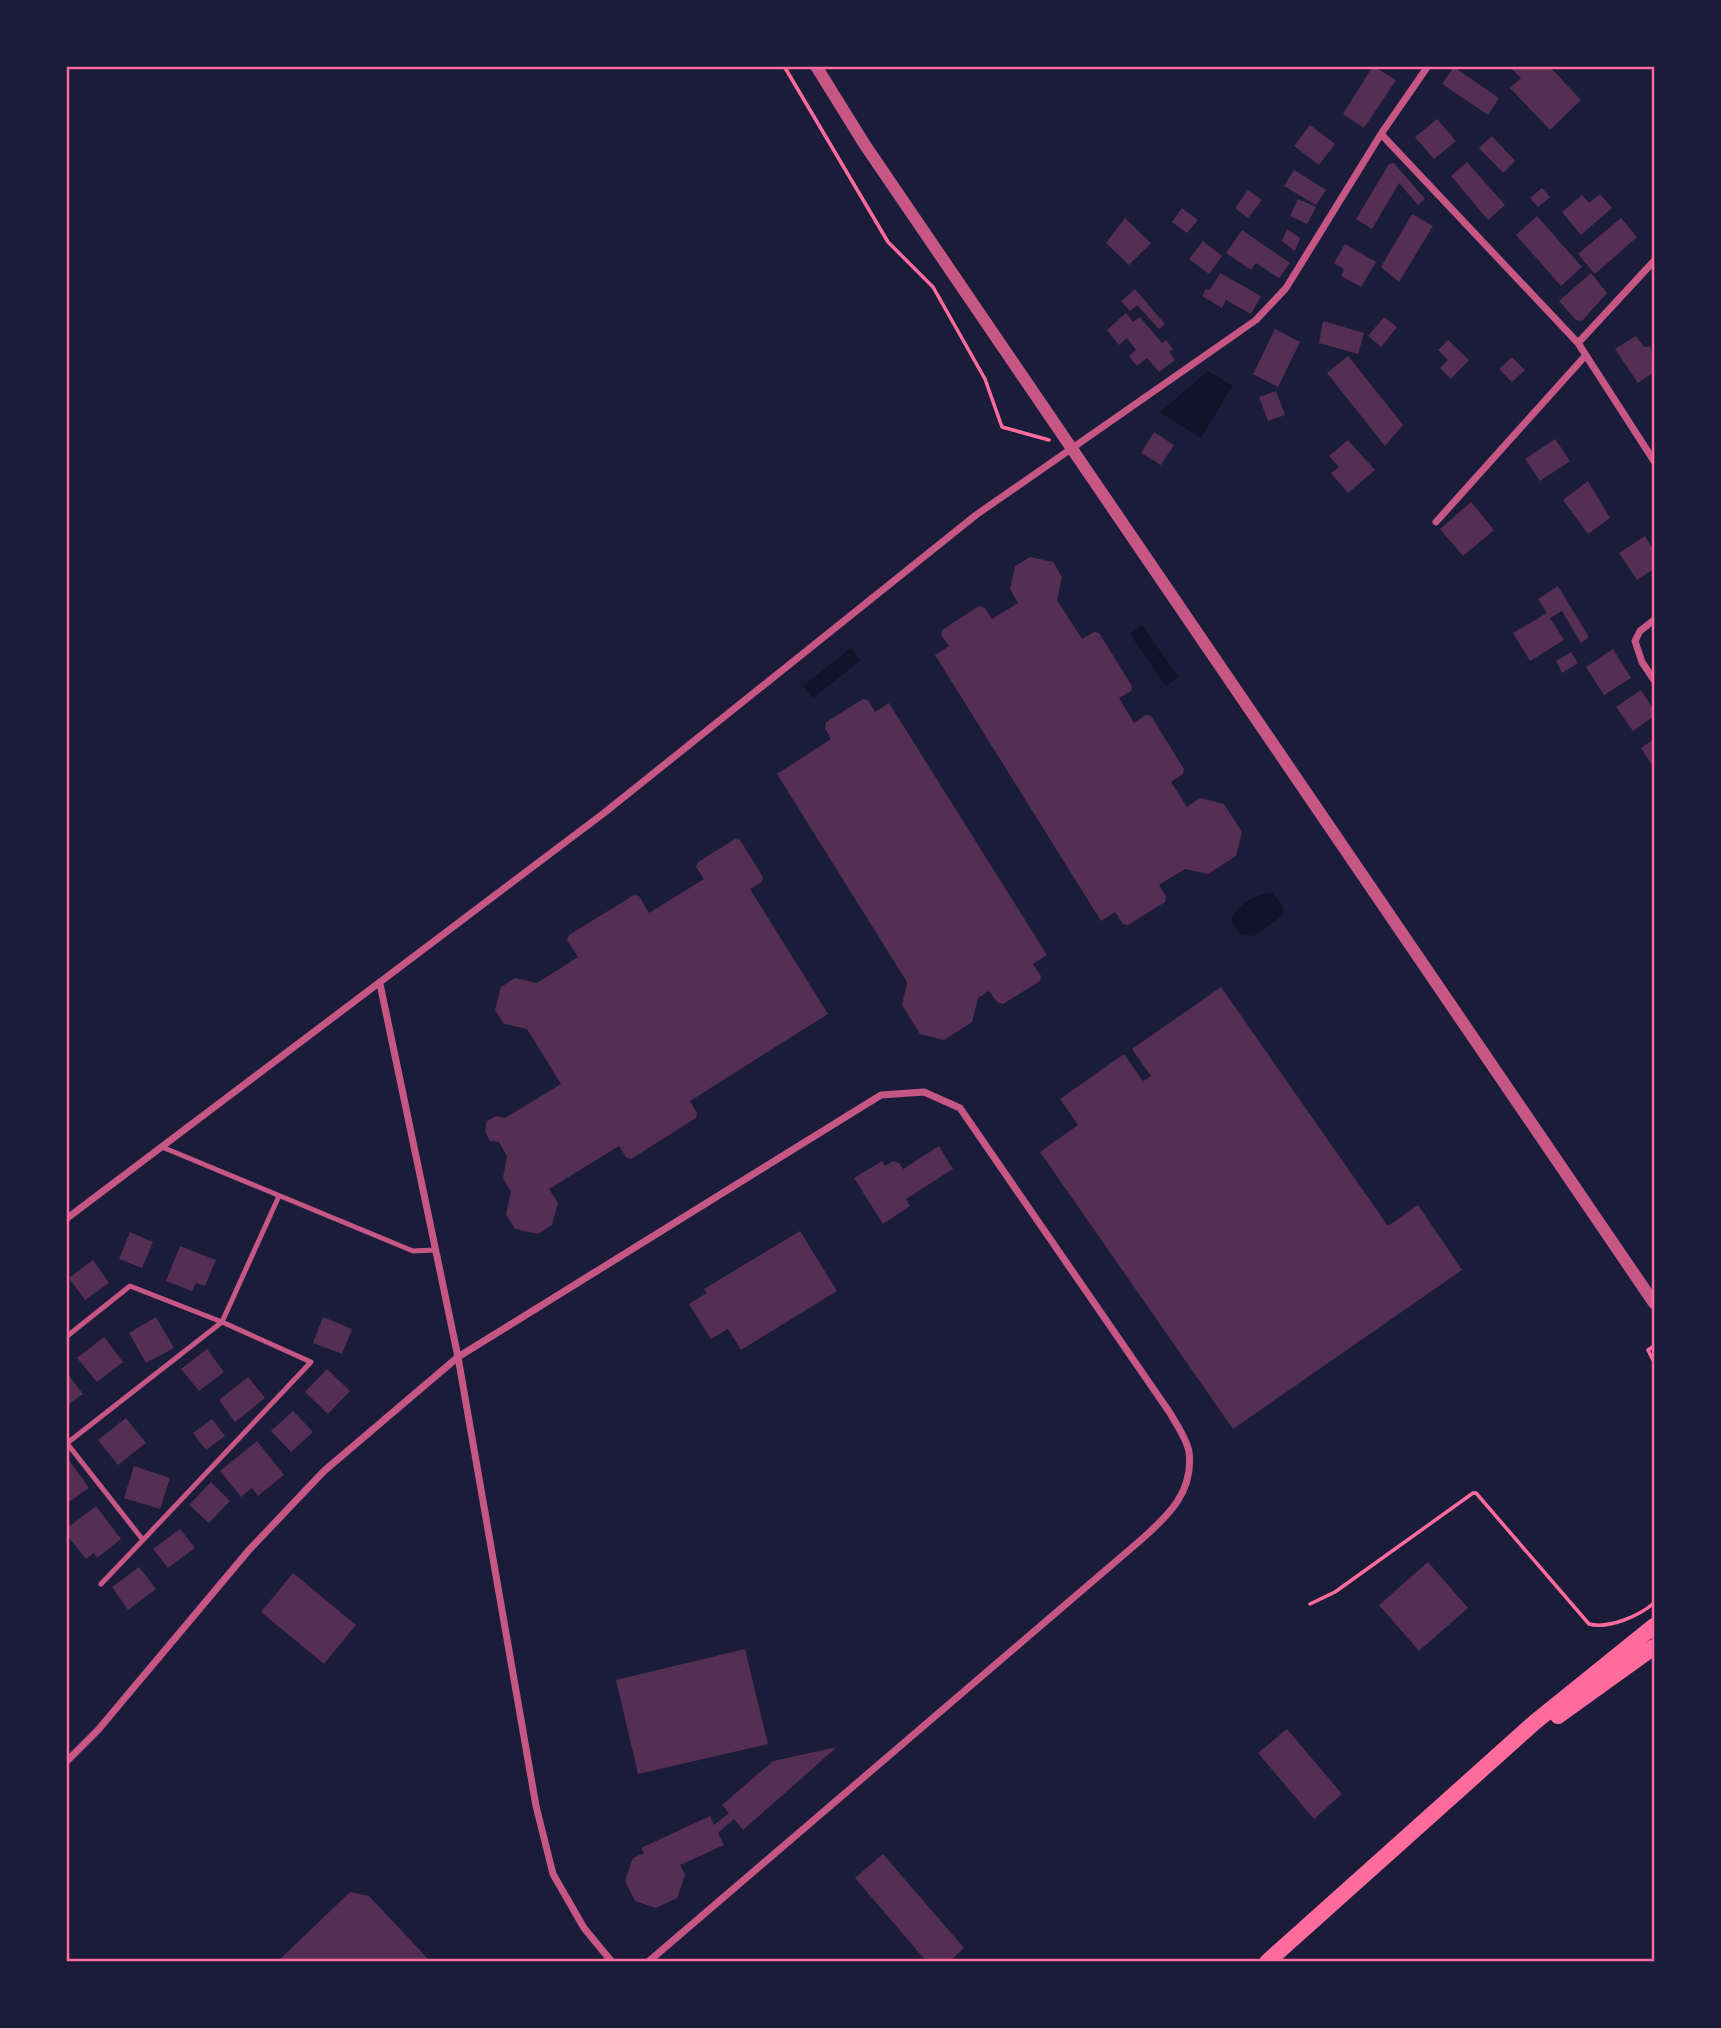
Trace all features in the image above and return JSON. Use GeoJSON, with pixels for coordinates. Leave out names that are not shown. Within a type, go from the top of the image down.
{"type":"FeatureCollection","features":[{"type":"Feature","properties":{"kind":"main road"},"geometry":{"type":"LineString","coordinates":[[1267,1962],[1535,1722],[1654,1626]]}},
{"type":"Feature","properties":{"kind":"main road"},"geometry":{"type":"LineString","coordinates":[[1493,1762],[1654,1647]]}},
{"type":"Feature","properties":{"kind":"street"},"geometry":{"type":"LineString","coordinates":[[816,66],[865,145],[1654,1303]]}},
{"type":"Feature","properties":{"kind":"street"},"geometry":{"type":"LineString","coordinates":[[66,1219],[380,984],[732,713],[976,515],[1240,332],[1270,307],[1286,288],[1381,134],[1428,66]]}},
{"type":"Feature","properties":{"kind":"street"},"geometry":{"type":"LineString","coordinates":[[1381,134],[1578,343],[1654,461]]}},
{"type":"Feature","properties":{"kind":"street"},"geometry":{"type":"LineString","coordinates":[[1578,343],[1654,261]]}},
{"type":"Feature","properties":{"kind":"street"},"geometry":{"type":"LineString","coordinates":[[1436,523],[1586,355]]}},
{"type":"Feature","properties":{"kind":"street"},"geometry":{"type":"LineString","coordinates":[[1654,620],[1640,631],[1635,641],[1642,662],[1654,680]]}},
{"type":"Feature","properties":{"kind":"street"},"geometry":{"type":"LineString","coordinates":[[380,984],[458,1357],[536,1806],[553,1874],[584,1928],[612,1962]]}},
{"type":"Feature","properties":{"kind":"street"},"geometry":{"type":"LineString","coordinates":[[66,1762],[98,1730],[249,1550],[324,1471],[458,1357],[881,1095],[924,1092],[960,1108],[1170,1413],[1189,1450],[1187,1487],[1168,1516],[648,1962]]}},
{"type":"Feature","properties":{"kind":"lane"},"geometry":{"type":"LineString","coordinates":[[162,1147],[413,1251],[435,1250]]}},
{"type":"Feature","properties":{"kind":"lane"},"geometry":{"type":"LineString","coordinates":[[143,1540],[67,1443],[222,1322],[279,1196]]}},
{"type":"Feature","properties":{"kind":"lane"},"geometry":{"type":"LineString","coordinates":[[66,1337],[130,1286],[222,1322],[311,1362],[100,1584]]}},
{"type":"Feature","properties":{"kind":"path"},"geometry":{"type":"LineString","coordinates":[[783,66],[888,242],[933,288],[985,379],[1002,428],[1072,446]]}},
{"type":"Feature","properties":{"kind":"path"},"geometry":{"type":"LineString","coordinates":[[1654,1346],[1648,1350],[1654,1362]]}},
{"type":"Feature","properties":{"kind":"path"},"geometry":{"type":"LineString","coordinates":[[1310,1604],[1335,1592],[1473,1493],[1476,1493],[1589,1624],[1597,1626],[1641,1613],[1654,1603]]}},
{"type":"Feature","properties":{"kind":"shaded area"},"geometry":{"type":"Polygon","coordinates":[[[1208,371],[1232,386],[1201,438],[1160,412],[1208,371]]]}},
{"type":"Feature","properties":{"kind":"shaded area"},"geometry":{"type":"Polygon","coordinates":[[[1142,625],[1178,677],[1166,686],[1130,634],[1142,625]]]}},
{"type":"Feature","properties":{"kind":"shaded area"},"geometry":{"type":"Polygon","coordinates":[[[851,648],[861,660],[813,698],[803,686],[851,648]]]}},
{"type":"Feature","properties":{"kind":"shaded area"},"geometry":{"type":"Polygon","coordinates":[[[1272,893],[1284,908],[1282,916],[1253,936],[1240,934],[1231,921],[1237,910],[1253,898],[1272,893]]]}},
{"type":"Feature","properties":{"kind":"building"},"geometry":{"type":"Polygon","coordinates":[[[1373,66],[1396,80],[1364,128],[1343,114],[1373,66]]]}},
{"type":"Feature","properties":{"kind":"building"},"geometry":{"type":"Polygon","coordinates":[[[1509,66],[1549,66],[1581,100],[1550,130],[1510,88],[1521,78],[1509,66]]]}},
{"type":"Feature","properties":{"kind":"building"},"geometry":{"type":"Polygon","coordinates":[[[1454,67],[1499,98],[1488,115],[1442,84],[1454,67]]]}},
{"type":"Feature","properties":{"kind":"building"},"geometry":{"type":"Polygon","coordinates":[[[1437,119],[1456,141],[1434,159],[1415,137],[1437,119]]]}},
{"type":"Feature","properties":{"kind":"building"},"geometry":{"type":"Polygon","coordinates":[[[1310,125],[1335,144],[1319,165],[1294,146],[1310,125]]]}},
{"type":"Feature","properties":{"kind":"building"},"geometry":{"type":"Polygon","coordinates":[[[1492,136],[1515,161],[1503,173],[1479,148],[1492,136]]]}},
{"type":"Feature","properties":{"kind":"building"},"geometry":{"type":"Polygon","coordinates":[[[1467,162],[1505,205],[1488,220],[1451,176],[1467,162]]]}},
{"type":"Feature","properties":{"kind":"building"},"geometry":{"type":"Polygon","coordinates":[[[1394,163],[1425,199],[1418,205],[1399,183],[1372,229],[1356,219],[1389,164],[1394,163]]]}},
{"type":"Feature","properties":{"kind":"building"},"geometry":{"type":"Polygon","coordinates":[[[1294,170],[1326,190],[1316,205],[1284,186],[1294,170]]]}},
{"type":"Feature","properties":{"kind":"building"},"geometry":{"type":"Polygon","coordinates":[[[1542,188],[1550,197],[1538,207],[1530,198],[1542,188]]]}},
{"type":"Feature","properties":{"kind":"building"},"geometry":{"type":"Polygon","coordinates":[[[1248,190],[1262,200],[1248,218],[1235,208],[1248,190]]]}},
{"type":"Feature","properties":{"kind":"building"},"geometry":{"type":"Polygon","coordinates":[[[1600,194],[1612,208],[1581,235],[1562,212],[1582,195],[1589,203],[1600,194]]]}},
{"type":"Feature","properties":{"kind":"building"},"geometry":{"type":"Polygon","coordinates":[[[1298,199],[1316,207],[1307,224],[1290,216],[1298,199]]]}},
{"type":"Feature","properties":{"kind":"building"},"geometry":{"type":"Polygon","coordinates":[[[1182,208],[1198,220],[1187,233],[1172,222],[1182,208]]]}},
{"type":"Feature","properties":{"kind":"building"},"geometry":{"type":"Polygon","coordinates":[[[1412,214],[1433,226],[1399,282],[1381,267],[1412,214]]]}},
{"type":"Feature","properties":{"kind":"building"},"geometry":{"type":"Polygon","coordinates":[[[1537,216],[1582,267],[1561,286],[1516,235],[1537,216]]]}},
{"type":"Feature","properties":{"kind":"building"},"geometry":{"type":"Polygon","coordinates":[[[1125,218],[1151,243],[1129,265],[1106,243],[1125,218]]]}},
{"type":"Feature","properties":{"kind":"building"},"geometry":{"type":"Polygon","coordinates":[[[1621,218],[1637,237],[1595,274],[1578,254],[1621,218]]]}},
{"type":"Feature","properties":{"kind":"building"},"geometry":{"type":"Polygon","coordinates":[[[1287,229],[1300,238],[1295,251],[1282,241],[1287,229]]]}},
{"type":"Feature","properties":{"kind":"building"},"geometry":{"type":"Polygon","coordinates":[[[1242,230],[1290,263],[1279,278],[1256,263],[1251,270],[1226,253],[1242,230]]]}},
{"type":"Feature","properties":{"kind":"building"},"geometry":{"type":"Polygon","coordinates":[[[1203,241],[1222,256],[1209,274],[1189,259],[1203,241]]]}},
{"type":"Feature","properties":{"kind":"building"},"geometry":{"type":"Polygon","coordinates":[[[1345,244],[1376,262],[1361,287],[1341,276],[1344,269],[1334,263],[1345,244]]]}},
{"type":"Feature","properties":{"kind":"building"},"geometry":{"type":"Polygon","coordinates":[[[1220,273],[1261,296],[1251,314],[1226,300],[1222,308],[1202,296],[1206,289],[1210,290],[1220,273]]]}},
{"type":"Feature","properties":{"kind":"building"},"geometry":{"type":"Polygon","coordinates":[[[1591,273],[1607,293],[1582,321],[1576,320],[1559,301],[1591,273]]]}},
{"type":"Feature","properties":{"kind":"building"},"geometry":{"type":"Polygon","coordinates":[[[1135,289],[1165,324],[1159,329],[1137,305],[1130,311],[1121,301],[1135,289]]]}},
{"type":"Feature","properties":{"kind":"building"},"geometry":{"type":"Polygon","coordinates":[[[1126,313],[1133,322],[1140,317],[1162,343],[1166,340],[1173,349],[1169,352],[1175,360],[1159,372],[1147,358],[1137,366],[1129,356],[1136,350],[1127,338],[1119,345],[1107,330],[1126,313]]]}},
{"type":"Feature","properties":{"kind":"building"},"geometry":{"type":"Polygon","coordinates":[[[1384,317],[1397,327],[1381,347],[1368,336],[1384,317]]]}},
{"type":"Feature","properties":{"kind":"building"},"geometry":{"type":"Polygon","coordinates":[[[1323,321],[1364,333],[1358,354],[1319,343],[1323,321]]]}},
{"type":"Feature","properties":{"kind":"building"},"geometry":{"type":"Polygon","coordinates":[[[1275,329],[1300,342],[1278,387],[1253,374],[1275,329]]]}},
{"type":"Feature","properties":{"kind":"building"},"geometry":{"type":"Polygon","coordinates":[[[1636,336],[1644,347],[1650,346],[1654,363],[1654,372],[1638,383],[1615,349],[1636,336]]]}},
{"type":"Feature","properties":{"kind":"building"},"geometry":{"type":"Polygon","coordinates":[[[1448,340],[1469,360],[1451,379],[1440,368],[1448,360],[1438,350],[1448,340]]]}},
{"type":"Feature","properties":{"kind":"building"},"geometry":{"type":"Polygon","coordinates":[[[1348,356],[1403,425],[1385,446],[1327,373],[1348,356]]]}},
{"type":"Feature","properties":{"kind":"building"},"geometry":{"type":"Polygon","coordinates":[[[1512,357],[1525,370],[1512,382],[1499,369],[1512,357]]]}},
{"type":"Feature","properties":{"kind":"building"},"geometry":{"type":"Polygon","coordinates":[[[1276,391],[1285,415],[1268,421],[1259,397],[1276,391]]]}},
{"type":"Feature","properties":{"kind":"building"},"geometry":{"type":"Polygon","coordinates":[[[1154,432],[1174,445],[1161,465],[1141,453],[1154,432]]]}},
{"type":"Feature","properties":{"kind":"building"},"geometry":{"type":"Polygon","coordinates":[[[1555,439],[1570,461],[1540,481],[1525,459],[1555,439]]]}},
{"type":"Feature","properties":{"kind":"building"},"geometry":{"type":"Polygon","coordinates":[[[1348,440],[1375,470],[1348,493],[1331,473],[1339,467],[1329,456],[1348,440]]]}},
{"type":"Feature","properties":{"kind":"building"},"geometry":{"type":"Polygon","coordinates":[[[1588,481],[1610,518],[1588,534],[1563,500],[1588,481]]]}},
{"type":"Feature","properties":{"kind":"building"},"geometry":{"type":"Polygon","coordinates":[[[1471,502],[1494,530],[1463,556],[1440,529],[1471,502]]]}},
{"type":"Feature","properties":{"kind":"building"},"geometry":{"type":"Polygon","coordinates":[[[1645,536],[1654,551],[1654,569],[1637,580],[1619,553],[1645,536]]]}},
{"type":"Feature","properties":{"kind":"building"},"geometry":{"type":"Polygon","coordinates":[[[1030,557],[1053,562],[1062,577],[1057,600],[1082,639],[1094,632],[1099,633],[1132,686],[1131,691],[1119,698],[1134,723],[1146,715],[1151,716],[1184,769],[1183,774],[1171,782],[1187,807],[1200,798],[1224,804],[1242,832],[1236,856],[1208,874],[1185,869],[1159,885],[1166,896],[1165,902],[1128,925],[1123,924],[1115,912],[1101,921],[935,655],[949,646],[941,635],[942,630],[979,606],[985,608],[992,619],[1018,603],[1010,589],[1015,566],[1030,557]]]}},
{"type":"Feature","properties":{"kind":"building"},"geometry":{"type":"Polygon","coordinates":[[[1558,586],[1589,637],[1581,643],[1562,611],[1550,618],[1564,640],[1530,661],[1513,633],[1547,613],[1538,599],[1558,586]]]}},
{"type":"Feature","properties":{"kind":"building"},"geometry":{"type":"Polygon","coordinates":[[[1613,649],[1631,678],[1604,695],[1586,667],[1613,649]]]}},
{"type":"Feature","properties":{"kind":"building"},"geometry":{"type":"Polygon","coordinates":[[[1571,652],[1578,663],[1562,673],[1556,661],[1571,652]]]}},
{"type":"Feature","properties":{"kind":"building"},"geometry":{"type":"Polygon","coordinates":[[[1641,690],[1654,710],[1654,716],[1633,731],[1616,707],[1641,690]]]}},
{"type":"Feature","properties":{"kind":"building"},"geometry":{"type":"Polygon","coordinates":[[[863,699],[868,700],[875,712],[889,703],[1047,955],[1033,964],[1041,976],[1040,981],[1003,1004],[997,1002],[989,991],[978,998],[972,1022],[944,1040],[920,1034],[902,1005],[907,982],[777,774],[831,739],[825,728],[826,722],[863,699]]]}},
{"type":"Feature","properties":{"kind":"building"},"geometry":{"type":"Polygon","coordinates":[[[1654,739],[1654,768],[1641,748],[1654,739]]]}},
{"type":"Feature","properties":{"kind":"building"},"geometry":{"type":"Polygon","coordinates":[[[735,839],[740,840],[763,877],[762,882],[750,889],[828,1014],[690,1101],[697,1113],[696,1118],[631,1159],[626,1157],[619,1146],[549,1189],[558,1203],[552,1225],[538,1234],[515,1229],[506,1214],[511,1192],[503,1178],[507,1156],[499,1142],[490,1141],[485,1131],[487,1121],[496,1116],[505,1118],[561,1084],[527,1029],[504,1024],[495,1010],[501,987],[515,978],[537,983],[578,957],[567,940],[569,935],[634,895],[639,896],[649,913],[704,879],[696,867],[698,862],[735,839]]]}},
{"type":"Feature","properties":{"kind":"building"},"geometry":{"type":"Polygon","coordinates":[[[1221,987],[1388,1226],[1418,1205],[1462,1270],[1233,1429],[1040,1152],[1078,1125],[1060,1099],[1124,1054],[1143,1081],[1151,1076],[1132,1049],[1221,987]]]}},
{"type":"Feature","properties":{"kind":"building"},"geometry":{"type":"Polygon","coordinates":[[[939,1146],[953,1169],[906,1199],[910,1206],[883,1224],[854,1178],[882,1161],[885,1166],[893,1161],[899,1163],[903,1169],[939,1146]]]}},
{"type":"Feature","properties":{"kind":"building"},"geometry":{"type":"Polygon","coordinates":[[[800,1231],[837,1291],[741,1350],[728,1329],[711,1339],[689,1304],[707,1293],[704,1289],[800,1231]]]}},
{"type":"Feature","properties":{"kind":"building"},"geometry":{"type":"Polygon","coordinates":[[[130,1232],[153,1242],[142,1268],[119,1259],[130,1232]]]}},
{"type":"Feature","properties":{"kind":"building"},"geometry":{"type":"Polygon","coordinates":[[[180,1246],[216,1260],[205,1286],[196,1283],[192,1291],[166,1281],[180,1246]]]}},
{"type":"Feature","properties":{"kind":"building"},"geometry":{"type":"Polygon","coordinates":[[[93,1260],[109,1283],[85,1300],[69,1278],[93,1260]]]}},
{"type":"Feature","properties":{"kind":"building"},"geometry":{"type":"Polygon","coordinates":[[[156,1317],[174,1348],[146,1363],[129,1333],[156,1317]]]}},
{"type":"Feature","properties":{"kind":"building"},"geometry":{"type":"Polygon","coordinates":[[[323,1317],[352,1329],[342,1354],[313,1343],[323,1317]]]}},
{"type":"Feature","properties":{"kind":"building"},"geometry":{"type":"Polygon","coordinates":[[[104,1337],[123,1362],[97,1382],[77,1358],[104,1337]]]}},
{"type":"Feature","properties":{"kind":"building"},"geometry":{"type":"Polygon","coordinates":[[[207,1349],[224,1372],[199,1391],[181,1369],[207,1349]]]}},
{"type":"Feature","properties":{"kind":"building"},"geometry":{"type":"Polygon","coordinates":[[[327,1369],[350,1391],[328,1414],[305,1392],[327,1369]]]}},
{"type":"Feature","properties":{"kind":"building"},"geometry":{"type":"Polygon","coordinates":[[[66,1372],[83,1394],[66,1406],[66,1372]]]}},
{"type":"Feature","properties":{"kind":"building"},"geometry":{"type":"Polygon","coordinates":[[[248,1377],[265,1398],[235,1422],[219,1400],[248,1377]]]}},
{"type":"Feature","properties":{"kind":"building"},"geometry":{"type":"Polygon","coordinates":[[[293,1411],[313,1432],[291,1452],[271,1431],[293,1411]]]}},
{"type":"Feature","properties":{"kind":"building"},"geometry":{"type":"Polygon","coordinates":[[[126,1418],[146,1443],[118,1465],[98,1440],[126,1418]]]}},
{"type":"Feature","properties":{"kind":"building"},"geometry":{"type":"Polygon","coordinates":[[[212,1419],[225,1436],[206,1450],[193,1433],[212,1419]]]}},
{"type":"Feature","properties":{"kind":"building"},"geometry":{"type":"Polygon","coordinates":[[[257,1441],[284,1475],[258,1496],[252,1488],[241,1497],[220,1471],[257,1441]]]}},
{"type":"Feature","properties":{"kind":"building"},"geometry":{"type":"Polygon","coordinates":[[[66,1456],[89,1488],[66,1504],[66,1456]]]}},
{"type":"Feature","properties":{"kind":"building"},"geometry":{"type":"Polygon","coordinates":[[[134,1466],[170,1478],[160,1509],[124,1498],[134,1466]]]}},
{"type":"Feature","properties":{"kind":"building"},"geometry":{"type":"Polygon","coordinates":[[[211,1482],[230,1501],[209,1523],[189,1505],[211,1482]]]}},
{"type":"Feature","properties":{"kind":"building"},"geometry":{"type":"Polygon","coordinates":[[[96,1506],[121,1539],[97,1558],[94,1553],[86,1559],[66,1534],[66,1529],[96,1506]]]}},
{"type":"Feature","properties":{"kind":"building"},"geometry":{"type":"Polygon","coordinates":[[[180,1529],[195,1548],[168,1568],[153,1549],[180,1529]]]}},
{"type":"Feature","properties":{"kind":"building"},"geometry":{"type":"Polygon","coordinates":[[[1428,1562],[1468,1608],[1419,1651],[1379,1605],[1428,1562]]]}},
{"type":"Feature","properties":{"kind":"building"},"geometry":{"type":"Polygon","coordinates":[[[139,1567],[156,1589],[128,1610],[112,1587],[139,1567]]]}},
{"type":"Feature","properties":{"kind":"building"},"geometry":{"type":"Polygon","coordinates":[[[293,1573],[356,1625],[324,1664],[261,1612],[293,1573]]]}},
{"type":"Feature","properties":{"kind":"building"},"geometry":{"type":"Polygon","coordinates":[[[745,1649],[768,1744],[638,1774],[616,1680],[745,1649]]]}},
{"type":"Feature","properties":{"kind":"building"},"geometry":{"type":"Polygon","coordinates":[[[1287,1729],[1342,1794],[1314,1819],[1258,1753],[1287,1729]]]}},
{"type":"Feature","properties":{"kind":"building"},"geometry":{"type":"Polygon","coordinates":[[[837,1747],[743,1830],[734,1819],[718,1833],[724,1845],[680,1865],[685,1875],[677,1898],[656,1908],[635,1901],[625,1881],[633,1858],[644,1853],[641,1848],[710,1816],[714,1825],[729,1813],[722,1805],[773,1761],[837,1747]]]}},
{"type":"Feature","properties":{"kind":"building"},"geometry":{"type":"Polygon","coordinates":[[[883,1854],[964,1948],[949,1962],[927,1962],[855,1878],[883,1854]]]}},
{"type":"Feature","properties":{"kind":"building"},"geometry":{"type":"Polygon","coordinates":[[[350,1892],[369,1896],[431,1962],[277,1962],[350,1892]]]}}]}
